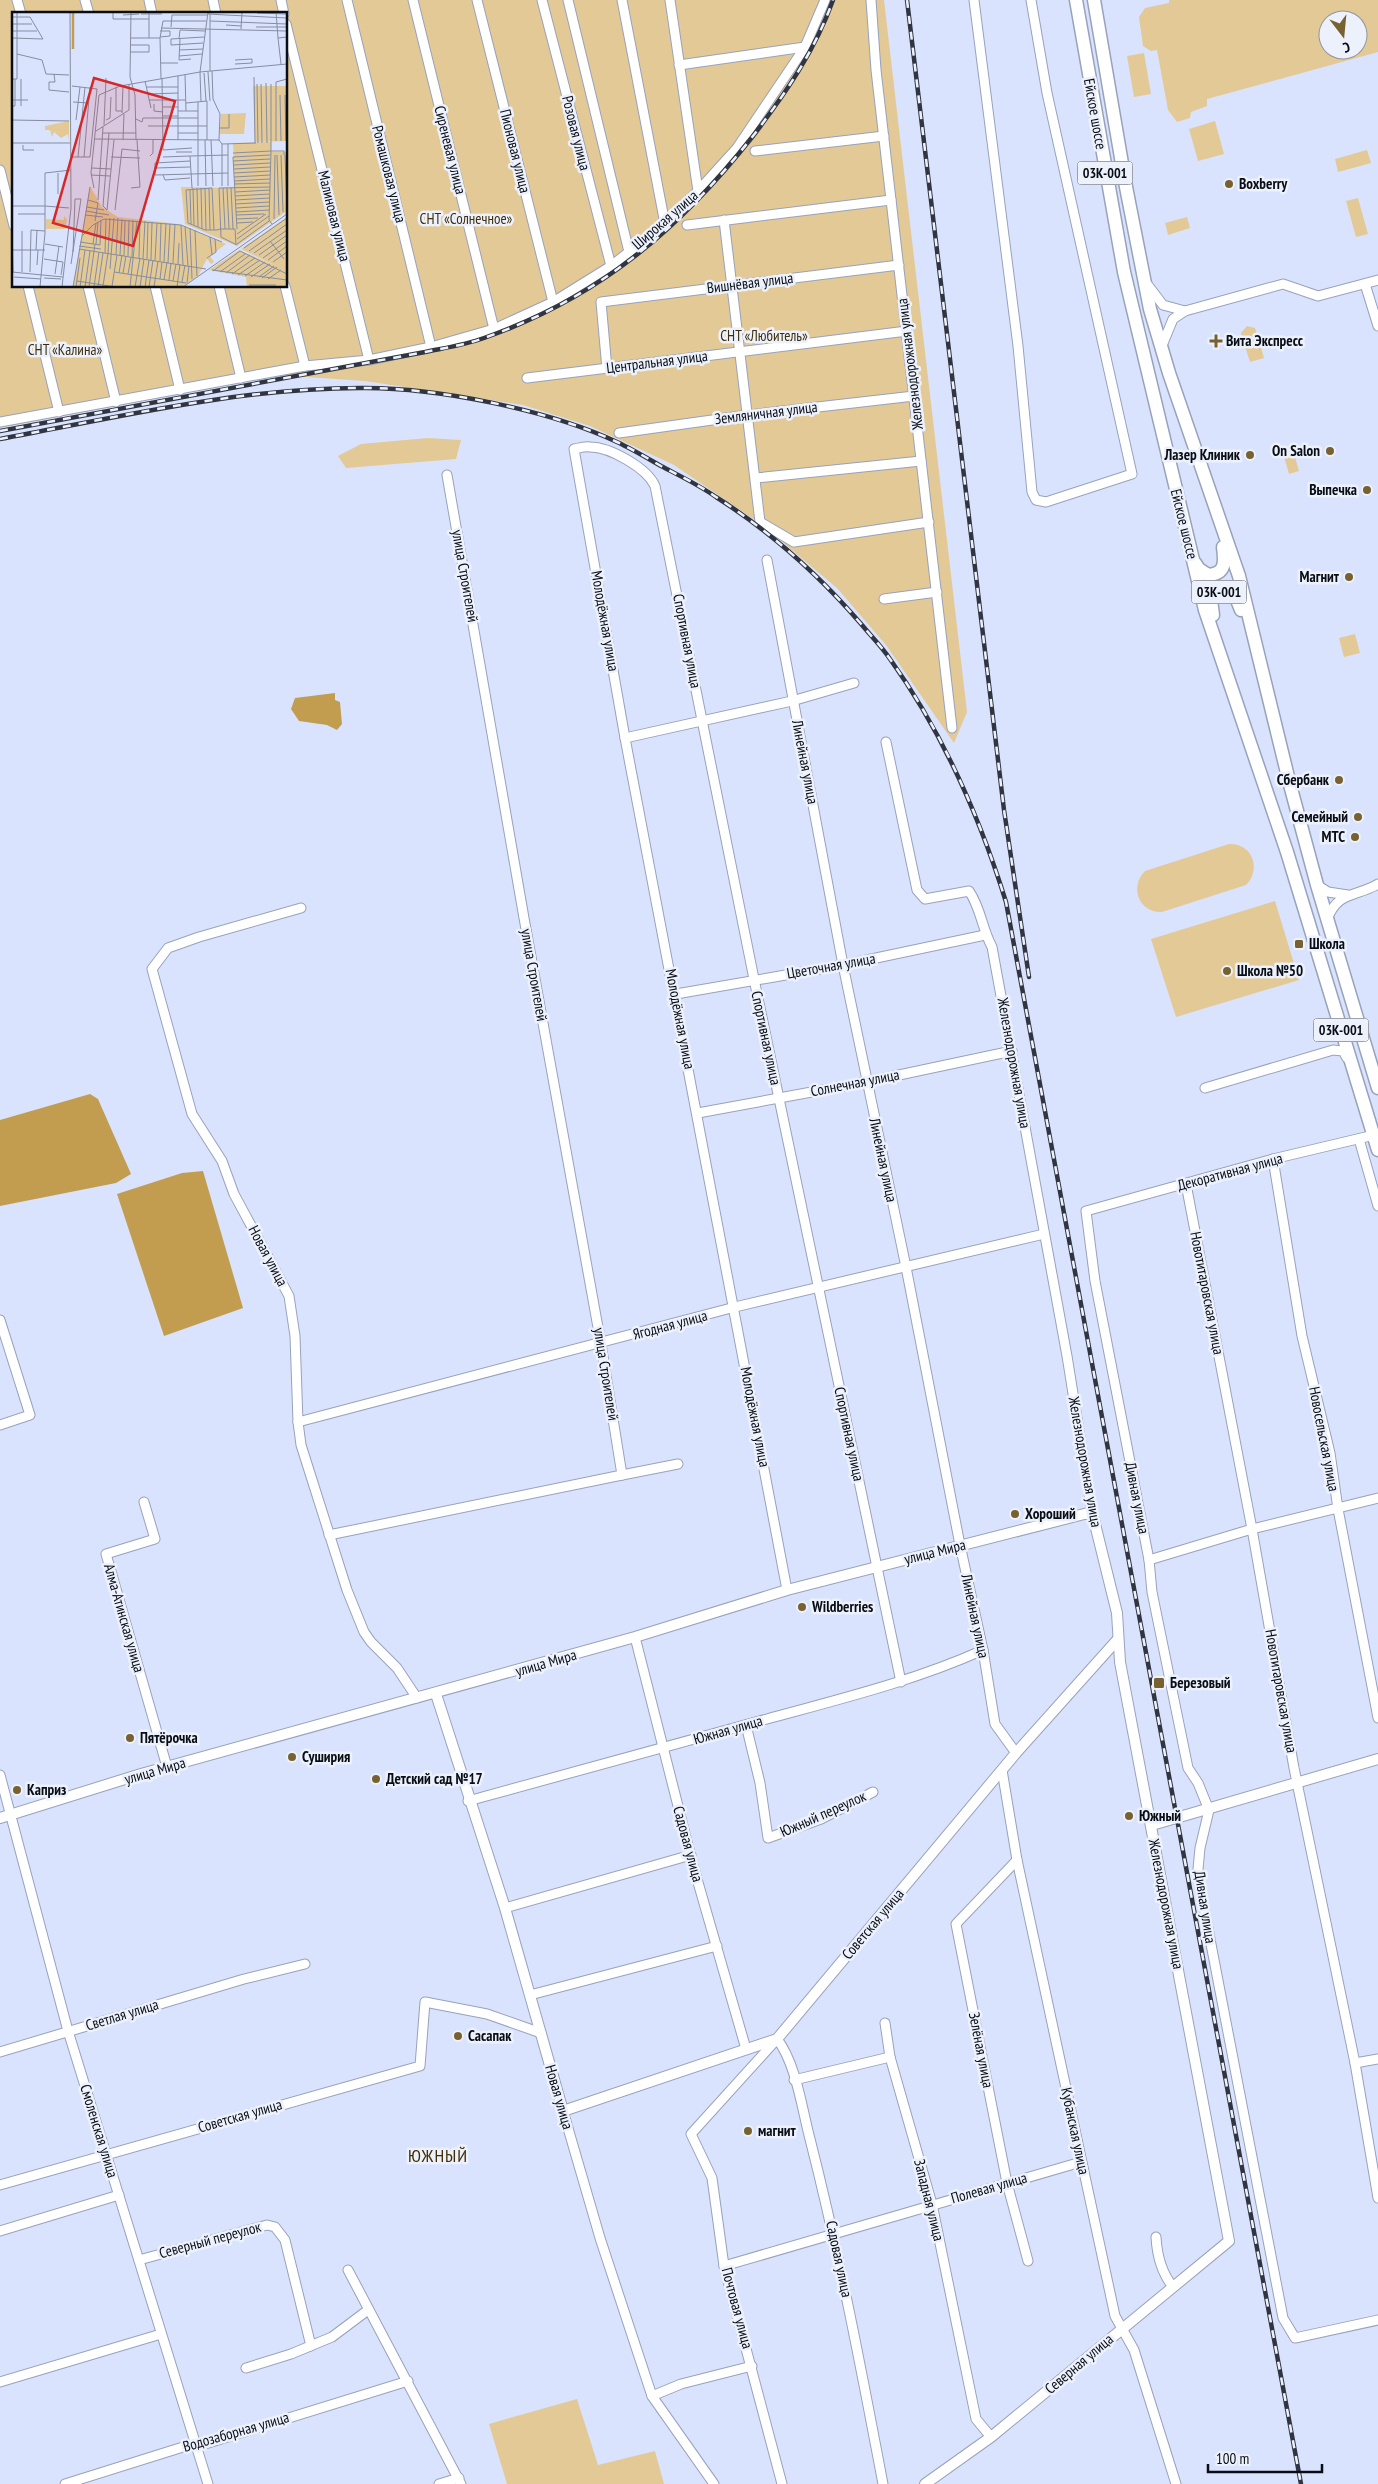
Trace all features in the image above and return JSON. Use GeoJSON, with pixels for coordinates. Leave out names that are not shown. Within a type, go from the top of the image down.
{"type":"FeatureCollection","features":[{"type":"Feature","properties":{"kind":"main road","name":"Ейское шоссе"},"geometry":{"type":"LineString","coordinates":[[1076,0],[1124,272],[1205,610],[1287,852],[1378,1150]]}},
{"type":"Feature","properties":{"kind":"main road","name":"Ейское шоссе"},"geometry":{"type":"LineString","coordinates":[[1094,0],[1126,187],[1144,279],[1161,348],[1239,576],[1317,885],[1378,1088]]}},
{"type":"Feature","properties":{"kind":"main road","name":"03К-001"},"geometry":{"type":"LineString","coordinates":[[1193,561],[1199,569],[1208,575],[1223,569],[1225,561],[1217,512]]}},
{"type":"Feature","properties":{"kind":"main road","name":"03К-001"},"geometry":{"type":"LineString","coordinates":[[1230,684],[1210,606],[1212,596],[1216,593],[1226,591],[1237,599],[1262,671]]}},
{"type":"Feature","properties":{"kind":"street","name":"Ромашковая улица"},"geometry":{"type":"LineString","coordinates":[[348,0],[431,347]]}},
{"type":"Feature","properties":{"kind":"street","name":"Сиреневая улица"},"geometry":{"type":"LineString","coordinates":[[413,0],[494,329]]}},
{"type":"Feature","properties":{"kind":"street","name":"Пионовая улица"},"geometry":{"type":"LineString","coordinates":[[477,0],[553,302]]}},
{"type":"Feature","properties":{"kind":"street","name":"Розовая улица"},"geometry":{"type":"LineString","coordinates":[[542,0],[610,266]]}},
{"type":"Feature","properties":{"kind":"street","name":"Широкая улица"},"geometry":{"type":"LineString","coordinates":[[568,0],[629,252],[665,224],[698,192],[737,148],[805,48],[825,0]]}},
{"type":"Feature","properties":{"kind":"street"},"geometry":{"type":"LineString","coordinates":[[622,0],[665,224]]}},
{"type":"Feature","properties":{"kind":"street"},"geometry":{"type":"LineString","coordinates":[[670,0],[698,192]]}},
{"type":"Feature","properties":{"kind":"street","name":"Железнодорожная улица"},"geometry":{"type":"LineString","coordinates":[[871,0],[876,70],[952,728]]}},
{"type":"Feature","properties":{"kind":"street"},"geometry":{"type":"LineString","coordinates":[[974,0],[1018,346],[1032,492],[1036,500],[1046,502],[1132,474],[1050,102],[1031,0]]}},
{"type":"Feature","properties":{"kind":"street","name":"Малиновая улица"},"geometry":{"type":"LineString","coordinates":[[288,32],[369,360]]}},
{"type":"Feature","properties":{"kind":"street"},"geometry":{"type":"LineString","coordinates":[[679,65],[805,48]]}},
{"type":"Feature","properties":{"kind":"street"},"geometry":{"type":"LineString","coordinates":[[755,151],[884,136]]}},
{"type":"Feature","properties":{"kind":"street"},"geometry":{"type":"LineString","coordinates":[[0,170],[12,218]]}},
{"type":"Feature","properties":{"kind":"street"},"geometry":{"type":"LineString","coordinates":[[687,225],[891,200]]}},
{"type":"Feature","properties":{"kind":"street"},"geometry":{"type":"LineString","coordinates":[[724,220],[760,522],[794,542],[929,522]]}},
{"type":"Feature","properties":{"kind":"street"},"geometry":{"type":"LineString","coordinates":[[0,422],[304,366],[369,360],[431,347],[494,329],[553,302],[629,252]]}},
{"type":"Feature","properties":{"kind":"street","name":"Вишнёвая улица"},"geometry":{"type":"LineString","coordinates":[[607,368],[601,302],[899,265]]}},
{"type":"Feature","properties":{"kind":"street"},"geometry":{"type":"LineString","coordinates":[[1144,279],[1163,305],[1185,311]]}},
{"type":"Feature","properties":{"kind":"street"},"geometry":{"type":"LineString","coordinates":[[1161,348],[1173,319],[1185,311],[1283,284],[1318,296],[1378,280]]}},
{"type":"Feature","properties":{"kind":"street"},"geometry":{"type":"LineString","coordinates":[[1365,284],[1378,326]]}},
{"type":"Feature","properties":{"kind":"street"},"geometry":{"type":"LineString","coordinates":[[28,288],[59,412]]}},
{"type":"Feature","properties":{"kind":"street"},"geometry":{"type":"LineString","coordinates":[[88,288],[116,402]]}},
{"type":"Feature","properties":{"kind":"street"},"geometry":{"type":"LineString","coordinates":[[155,288],[180,390]]}},
{"type":"Feature","properties":{"kind":"street"},"geometry":{"type":"LineString","coordinates":[[219,288],[241,378]]}},
{"type":"Feature","properties":{"kind":"street"},"geometry":{"type":"LineString","coordinates":[[285,288],[304,366]]}},
{"type":"Feature","properties":{"kind":"street","name":"Центральная улица"},"geometry":{"type":"LineString","coordinates":[[527,378],[907,331]]}},
{"type":"Feature","properties":{"kind":"street","name":"Земляничная улица"},"geometry":{"type":"LineString","coordinates":[[619,433],[748,415],[914,396]]}},
{"type":"Feature","properties":{"kind":"street","name":"Спортивная улица"},"geometry":{"type":"LineString","coordinates":[[574,449],[590,446],[604,450],[626,459],[652,478],[663,517],[778,1098],[901,1682]]}},
{"type":"Feature","properties":{"kind":"street","name":"Молодёжная улица"},"geometry":{"type":"LineString","coordinates":[[574,449],[625,738],[676,994],[788,1590]]}},
{"type":"Feature","properties":{"kind":"street"},"geometry":{"type":"LineString","coordinates":[[756,478],[921,462]]}},
{"type":"Feature","properties":{"kind":"street","name":"улица Строителей"},"geometry":{"type":"LineString","coordinates":[[447,475],[522,910],[601,1344],[622,1474]]}},
{"type":"Feature","properties":{"kind":"street","name":"Линейная улица"},"geometry":{"type":"LineString","coordinates":[[767,560],[843,965],[906,1267],[960,1546],[983,1650],[995,1724],[1016,1753]]}},
{"type":"Feature","properties":{"kind":"street"},"geometry":{"type":"LineString","coordinates":[[884,599],[937,592]]}},
{"type":"Feature","properties":{"kind":"street"},"geometry":{"type":"LineString","coordinates":[[625,738],[792,701],[854,683]]}},
{"type":"Feature","properties":{"kind":"street","name":"Железнодорожная улица"},"geometry":{"type":"LineString","coordinates":[[886,742],[917,890],[925,899],[969,891],[977,902],[985,935],[992,947],[997,966],[1067,1356],[1092,1512],[1117,1612],[1120,1662],[1229,2241]]}},
{"type":"Feature","properties":{"kind":"street"},"geometry":{"type":"LineString","coordinates":[[1327,921],[1336,903],[1348,895],[1378,884]]}},
{"type":"Feature","properties":{"kind":"street"},"geometry":{"type":"LineString","coordinates":[[1317,885],[1328,892],[1348,895]]}},
{"type":"Feature","properties":{"kind":"street","name":"Новая улица"},"geometry":{"type":"LineString","coordinates":[[301,908],[199,937],[168,948],[152,969],[192,1114],[222,1161],[234,1194],[289,1296],[295,1336],[298,1422],[301,1445],[347,1590],[364,1632],[371,1642],[397,1668],[417,1698]]}},
{"type":"Feature","properties":{"kind":"street","name":"Цветочная улица"},"geometry":{"type":"LineString","coordinates":[[676,994],[843,965],[985,935]]}},
{"type":"Feature","properties":{"kind":"street"},"geometry":{"type":"LineString","coordinates":[[1333,1050],[1336,1048],[1339,1035],[1342,1033]]}},
{"type":"Feature","properties":{"kind":"street"},"geometry":{"type":"LineString","coordinates":[[1204,1088],[1333,1050],[1343,1051],[1350,1059]]}},
{"type":"Feature","properties":{"kind":"street","name":"Солнечная улица"},"geometry":{"type":"LineString","coordinates":[[698,1113],[866,1082],[1012,1051]]}},
{"type":"Feature","properties":{"kind":"street","name":"Декоративная улица"},"geometry":{"type":"LineString","coordinates":[[1086,1211],[1272,1159],[1374,1135]]}},
{"type":"Feature","properties":{"kind":"street"},"geometry":{"type":"LineString","coordinates":[[1359,1139],[1378,1206]]}},
{"type":"Feature","properties":{"kind":"street","name":"Новосельская улица"},"geometry":{"type":"LineString","coordinates":[[1272,1159],[1302,1336],[1330,1453],[1338,1509],[1378,1718]]}},
{"type":"Feature","properties":{"kind":"street","name":"Новотитаровская улица"},"geometry":{"type":"LineString","coordinates":[[1186,1184],[1252,1529],[1298,1784],[1355,2063],[1378,2198]]}},
{"type":"Feature","properties":{"kind":"street","name":"Дивная улица"},"geometry":{"type":"LineString","coordinates":[[1086,1211],[1095,1281],[1149,1560],[1152,1592],[1188,1768],[1198,1783],[1208,1810],[1200,1848],[1198,1869],[1200,1887],[1282,2318],[1295,2338],[1378,2320]]}},
{"type":"Feature","properties":{"kind":"street","name":"Ягодная улица"},"geometry":{"type":"LineString","coordinates":[[298,1422],[601,1344],[734,1307],[1044,1234]]}},
{"type":"Feature","properties":{"kind":"street"},"geometry":{"type":"LineString","coordinates":[[0,1320],[30,1415],[0,1425]]}},
{"type":"Feature","properties":{"kind":"street"},"geometry":{"type":"LineString","coordinates":[[329,1535],[678,1464]]}},
{"type":"Feature","properties":{"kind":"street"},"geometry":{"type":"LineString","coordinates":[[1149,1560],[1252,1529],[1378,1498]]}},
{"type":"Feature","properties":{"kind":"street","name":"Алма-Атинская улица"},"geometry":{"type":"LineString","coordinates":[[144,1502],[155,1539],[106,1554],[167,1767]]}},
{"type":"Feature","properties":{"kind":"street","name":"улица Мира"},"geometry":{"type":"LineString","coordinates":[[0,1818],[167,1767],[436,1694],[635,1637],[788,1590],[1092,1512]]}},
{"type":"Feature","properties":{"kind":"street","name":"Садовая улица"},"geometry":{"type":"LineString","coordinates":[[635,1637],[690,1855],[746,2049]]}},
{"type":"Feature","properties":{"kind":"street","name":"Советская улица"},"geometry":{"type":"LineString","coordinates":[[777,2039],[1016,1753],[1118,1639]]}},
{"type":"Feature","properties":{"kind":"street","name":"Южная улица"},"geometry":{"type":"LineString","coordinates":[[468,1801],[664,1749],[901,1682],[956,1663],[983,1650]]}},
{"type":"Feature","properties":{"kind":"street","name":"Новая улица"},"geometry":{"type":"LineString","coordinates":[[436,1694],[468,1801],[505,1908],[600,2238],[652,2396],[714,2484]]}},
{"type":"Feature","properties":{"kind":"street","name":"Южный переулок"},"geometry":{"type":"LineString","coordinates":[[746,1725],[760,1783],[768,1838],[820,1819],[873,1792]]}},
{"type":"Feature","properties":{"kind":"street"},"geometry":{"type":"LineString","coordinates":[[1152,1825],[1298,1784],[1378,1759]]}},
{"type":"Feature","properties":{"kind":"street","name":"Кубанская улица"},"geometry":{"type":"LineString","coordinates":[[1002,1770],[1017,1860],[1115,2316],[1134,2350],[1176,2484]]}},
{"type":"Feature","properties":{"kind":"street","name":"Смоленская улица"},"geometry":{"type":"LineString","coordinates":[[0,1775],[68,2031],[208,2484]]}},
{"type":"Feature","properties":{"kind":"street"},"geometry":{"type":"LineString","coordinates":[[505,1908],[690,1855]]}},
{"type":"Feature","properties":{"kind":"street","name":"Зелёная улица"},"geometry":{"type":"LineString","coordinates":[[1017,1860],[956,1924],[1007,2183],[1028,2261]]}},
{"type":"Feature","properties":{"kind":"street"},"geometry":{"type":"LineString","coordinates":[[530,1995],[717,1946]]}},
{"type":"Feature","properties":{"kind":"street","name":"Светлая улица"},"geometry":{"type":"LineString","coordinates":[[0,2052],[244,1979],[306,1964]]}},
{"type":"Feature","properties":{"kind":"street","name":"Советская улица"},"geometry":{"type":"LineString","coordinates":[[0,2185],[420,2066],[425,2002],[487,2014],[541,2033]]}},
{"type":"Feature","properties":{"kind":"street","name":"Западная улица"},"geometry":{"type":"LineString","coordinates":[[885,2023],[890,2057],[932,2204],[976,2419],[991,2437]]}},
{"type":"Feature","properties":{"kind":"street"},"geometry":{"type":"LineString","coordinates":[[563,2111],[777,2039]]}},
{"type":"Feature","properties":{"kind":"street","name":"Садовая улица"},"geometry":{"type":"LineString","coordinates":[[777,2039],[785,2049],[834,2235],[883,2484]]}},
{"type":"Feature","properties":{"kind":"street","name":"Почтовая улица"},"geometry":{"type":"LineString","coordinates":[[777,2039],[691,2134],[712,2178],[724,2266],[782,2484]]}},
{"type":"Feature","properties":{"kind":"street"},"geometry":{"type":"LineString","coordinates":[[794,2080],[890,2057]]}},
{"type":"Feature","properties":{"kind":"street"},"geometry":{"type":"LineString","coordinates":[[1355,2063],[1378,2059]]}},
{"type":"Feature","properties":{"kind":"street","name":"Полевая улица"},"geometry":{"type":"LineString","coordinates":[[724,2266],[1081,2162]]}},
{"type":"Feature","properties":{"kind":"street"},"geometry":{"type":"LineString","coordinates":[[0,2231],[119,2195]]}},
{"type":"Feature","properties":{"kind":"street","name":"Северный переулок"},"geometry":{"type":"LineString","coordinates":[[139,2260],[258,2227],[275,2226],[285,2240],[311,2346]]}},
{"type":"Feature","properties":{"kind":"street"},"geometry":{"type":"LineString","coordinates":[[1156,2237],[1159,2262],[1165,2277],[1173,2287]]}},
{"type":"Feature","properties":{"kind":"street","name":"Северная улица"},"geometry":{"type":"LineString","coordinates":[[925,2484],[991,2437],[1229,2241]]}},
{"type":"Feature","properties":{"kind":"street"},"geometry":{"type":"LineString","coordinates":[[348,2270],[460,2481],[439,2484]]}},
{"type":"Feature","properties":{"kind":"street"},"geometry":{"type":"LineString","coordinates":[[246,2368],[311,2346],[332,2336],[368,2310]]}},
{"type":"Feature","properties":{"kind":"street"},"geometry":{"type":"LineString","coordinates":[[0,2382],[161,2334]]}},
{"type":"Feature","properties":{"kind":"street"},"geometry":{"type":"LineString","coordinates":[[652,2396],[681,2384],[752,2366]]}},
{"type":"Feature","properties":{"kind":"street","name":"Водозаборная улица"},"geometry":{"type":"LineString","coordinates":[[65,2484],[196,2445],[205,2444],[408,2381]]}},
{"type":"Feature","properties":{"kind":"green space"},"geometry":{"type":"Polygon","coordinates":[[[0,0],[884,0],[967,712],[954,743],[886,645],[837,588],[762,525],[674,465],[590,426],[523,405],[365,381],[276,375],[0,428],[0,0]]]}},
{"type":"Feature","properties":{"kind":"green space"},"geometry":{"type":"Polygon","coordinates":[[[1169,0],[1378,0],[1378,52],[1368,55],[1368,10],[1318,10],[1318,60],[1349,60],[1207,99],[1207,106],[1191,112],[1190,118],[1177,122],[1168,110],[1157,50],[1151,51],[1143,46],[1139,17],[1145,8],[1169,3],[1169,0]]]}},
{"type":"Feature","properties":{"kind":"green space"},"geometry":{"type":"Polygon","coordinates":[[[1144,53],[1151,94],[1134,97],[1127,56],[1144,53]]]}},
{"type":"Feature","properties":{"kind":"green space"},"geometry":{"type":"Polygon","coordinates":[[[1215,121],[1224,154],[1198,161],[1189,129],[1215,121]]]}},
{"type":"Feature","properties":{"kind":"green space"},"geometry":{"type":"Polygon","coordinates":[[[1367,150],[1371,163],[1338,172],[1335,159],[1367,150]]]}},
{"type":"Feature","properties":{"kind":"green space"},"geometry":{"type":"Polygon","coordinates":[[[1358,198],[1368,234],[1356,237],[1346,201],[1358,198]]]}},
{"type":"Feature","properties":{"kind":"green space"},"geometry":{"type":"Polygon","coordinates":[[[1187,217],[1190,228],[1168,235],[1165,223],[1187,217]]]}},
{"type":"Feature","properties":{"kind":"green space"},"geometry":{"type":"Polygon","coordinates":[[[1247,326],[1255,328],[1264,358],[1250,362],[1241,333],[1247,326]]]}},
{"type":"Feature","properties":{"kind":"green space"},"geometry":{"type":"Polygon","coordinates":[[[428,438],[461,440],[456,459],[346,468],[338,456],[361,444],[428,438]]]}},
{"type":"Feature","properties":{"kind":"green space"},"geometry":{"type":"Polygon","coordinates":[[[1287,448],[1293,450],[1299,471],[1289,474],[1283,453],[1287,448]]]}},
{"type":"Feature","properties":{"kind":"green space"},"geometry":{"type":"Polygon","coordinates":[[[1355,634],[1360,653],[1344,657],[1339,638],[1355,634]]]}},
{"type":"Feature","properties":{"kind":"green space"},"geometry":{"type":"Polygon","coordinates":[[[1229,844],[1244,848],[1252,858],[1253,872],[1251,879],[1246,885],[1162,912],[1154,911],[1142,904],[1137,891],[1140,877],[1145,871],[1229,844]]]}},
{"type":"Feature","properties":{"kind":"green space"},"geometry":{"type":"Polygon","coordinates":[[[1275,901],[1299,980],[1176,1017],[1151,939],[1275,901]]]}},
{"type":"Feature","properties":{"kind":"green space"},"geometry":{"type":"Polygon","coordinates":[[[577,2399],[598,2465],[655,2451],[664,2484],[507,2484],[489,2424],[577,2399]]]}},
{"type":"Feature","properties":{"kind":"shaded area"},"geometry":{"type":"Polygon","coordinates":[[[335,693],[335,700],[340,702],[342,724],[337,730],[327,725],[299,721],[291,709],[295,698],[335,693]]]}},
{"type":"Feature","properties":{"kind":"shaded area"},"geometry":{"type":"Polygon","coordinates":[[[90,1094],[98,1099],[131,1174],[116,1183],[0,1206],[0,1120],[90,1094]]]}},
{"type":"Feature","properties":{"kind":"shaded area"},"geometry":{"type":"Polygon","coordinates":[[[203,1171],[243,1308],[164,1336],[117,1194],[182,1173],[203,1171]]]}},
{"type":"Feature","properties":{"kind":"railway"},"geometry":{"type":"LineString","coordinates":[[0,431],[462,344],[484,338],[525,322],[564,303],[634,257],[696,202],[725,170],[788,88],[817,37],[833,0]]}},
{"type":"Feature","properties":{"kind":"railway"},"geometry":{"type":"LineString","coordinates":[[907,0],[1004,810],[1029,977]]}},
{"type":"Feature","properties":{"kind":"railway"},"geometry":{"type":"LineString","coordinates":[[0,439],[179,405],[224,398],[315,389],[390,389],[457,396],[559,420],[590,430],[634,451],[710,493],[756,525],[794,556],[829,589],[884,650],[909,687],[943,745],[958,776],[984,838],[1006,902],[1301,2484]]}},
{"type":"Feature","properties":{"kind":"place","name":"Boxberry"},"geometry":{"type":"Point","coordinates":[1229,184]}},
{"type":"Feature","properties":{"kind":"place","name":"Вита Экспресс"},"geometry":{"type":"Point","coordinates":[1216,341]}},
{"type":"Feature","properties":{"kind":"place","name":"On Salon"},"geometry":{"type":"Point","coordinates":[1330,451]}},
{"type":"Feature","properties":{"kind":"place","name":"Лазер Клиник"},"geometry":{"type":"Point","coordinates":[1250,455]}},
{"type":"Feature","properties":{"kind":"place","name":"Выпечка"},"geometry":{"type":"Point","coordinates":[1367,490]}},
{"type":"Feature","properties":{"kind":"place","name":"Магнит"},"geometry":{"type":"Point","coordinates":[1349,577]}},
{"type":"Feature","properties":{"kind":"place","name":"Сбербанк"},"geometry":{"type":"Point","coordinates":[1339,780]}},
{"type":"Feature","properties":{"kind":"place","name":"Семейный"},"geometry":{"type":"Point","coordinates":[1358,817]}},
{"type":"Feature","properties":{"kind":"place","name":"МТС"},"geometry":{"type":"Point","coordinates":[1355,837]}},
{"type":"Feature","properties":{"kind":"place","name":"Школа"},"geometry":{"type":"Point","coordinates":[1299,944]}},
{"type":"Feature","properties":{"kind":"place","name":"Школа №50"},"geometry":{"type":"Point","coordinates":[1227,971]}},
{"type":"Feature","properties":{"kind":"place","name":"Хороший"},"geometry":{"type":"Point","coordinates":[1015,1514]}},
{"type":"Feature","properties":{"kind":"place","name":"Wildberries"},"geometry":{"type":"Point","coordinates":[802,1607]}},
{"type":"Feature","properties":{"kind":"place","name":"Березовый"},"geometry":{"type":"Point","coordinates":[1159,1683]}},
{"type":"Feature","properties":{"kind":"place","name":"Пятёрочка"},"geometry":{"type":"Point","coordinates":[130,1738]}},
{"type":"Feature","properties":{"kind":"place","name":"Суширия"},"geometry":{"type":"Point","coordinates":[292,1757]}},
{"type":"Feature","properties":{"kind":"place","name":"Детский сад №17"},"geometry":{"type":"Point","coordinates":[376,1779]}},
{"type":"Feature","properties":{"kind":"place","name":"Каприз"},"geometry":{"type":"Point","coordinates":[17,1790]}},
{"type":"Feature","properties":{"kind":"place","name":"Южный"},"geometry":{"type":"Point","coordinates":[1129,1816]}},
{"type":"Feature","properties":{"kind":"place","name":"Сасапак"},"geometry":{"type":"Point","coordinates":[458,2036]}},
{"type":"Feature","properties":{"kind":"place","name":"магнит"},"geometry":{"type":"Point","coordinates":[748,2131]}},
{"type":"Feature","properties":{"kind":"district","name":"ЮЖНЫЙ"},"geometry":{"type":"Point","coordinates":[438,2156]}},
{"type":"Feature","properties":{"kind":"park label","name":"СНТ «Солнечное»"},"geometry":{"type":"Point","coordinates":[466,219]}},
{"type":"Feature","properties":{"kind":"park label","name":"СНТ «Любитель»"},"geometry":{"type":"Point","coordinates":[764,336]}},
{"type":"Feature","properties":{"kind":"park label","name":"СНТ «Калина»"},"geometry":{"type":"Point","coordinates":[65,350]}}]}
